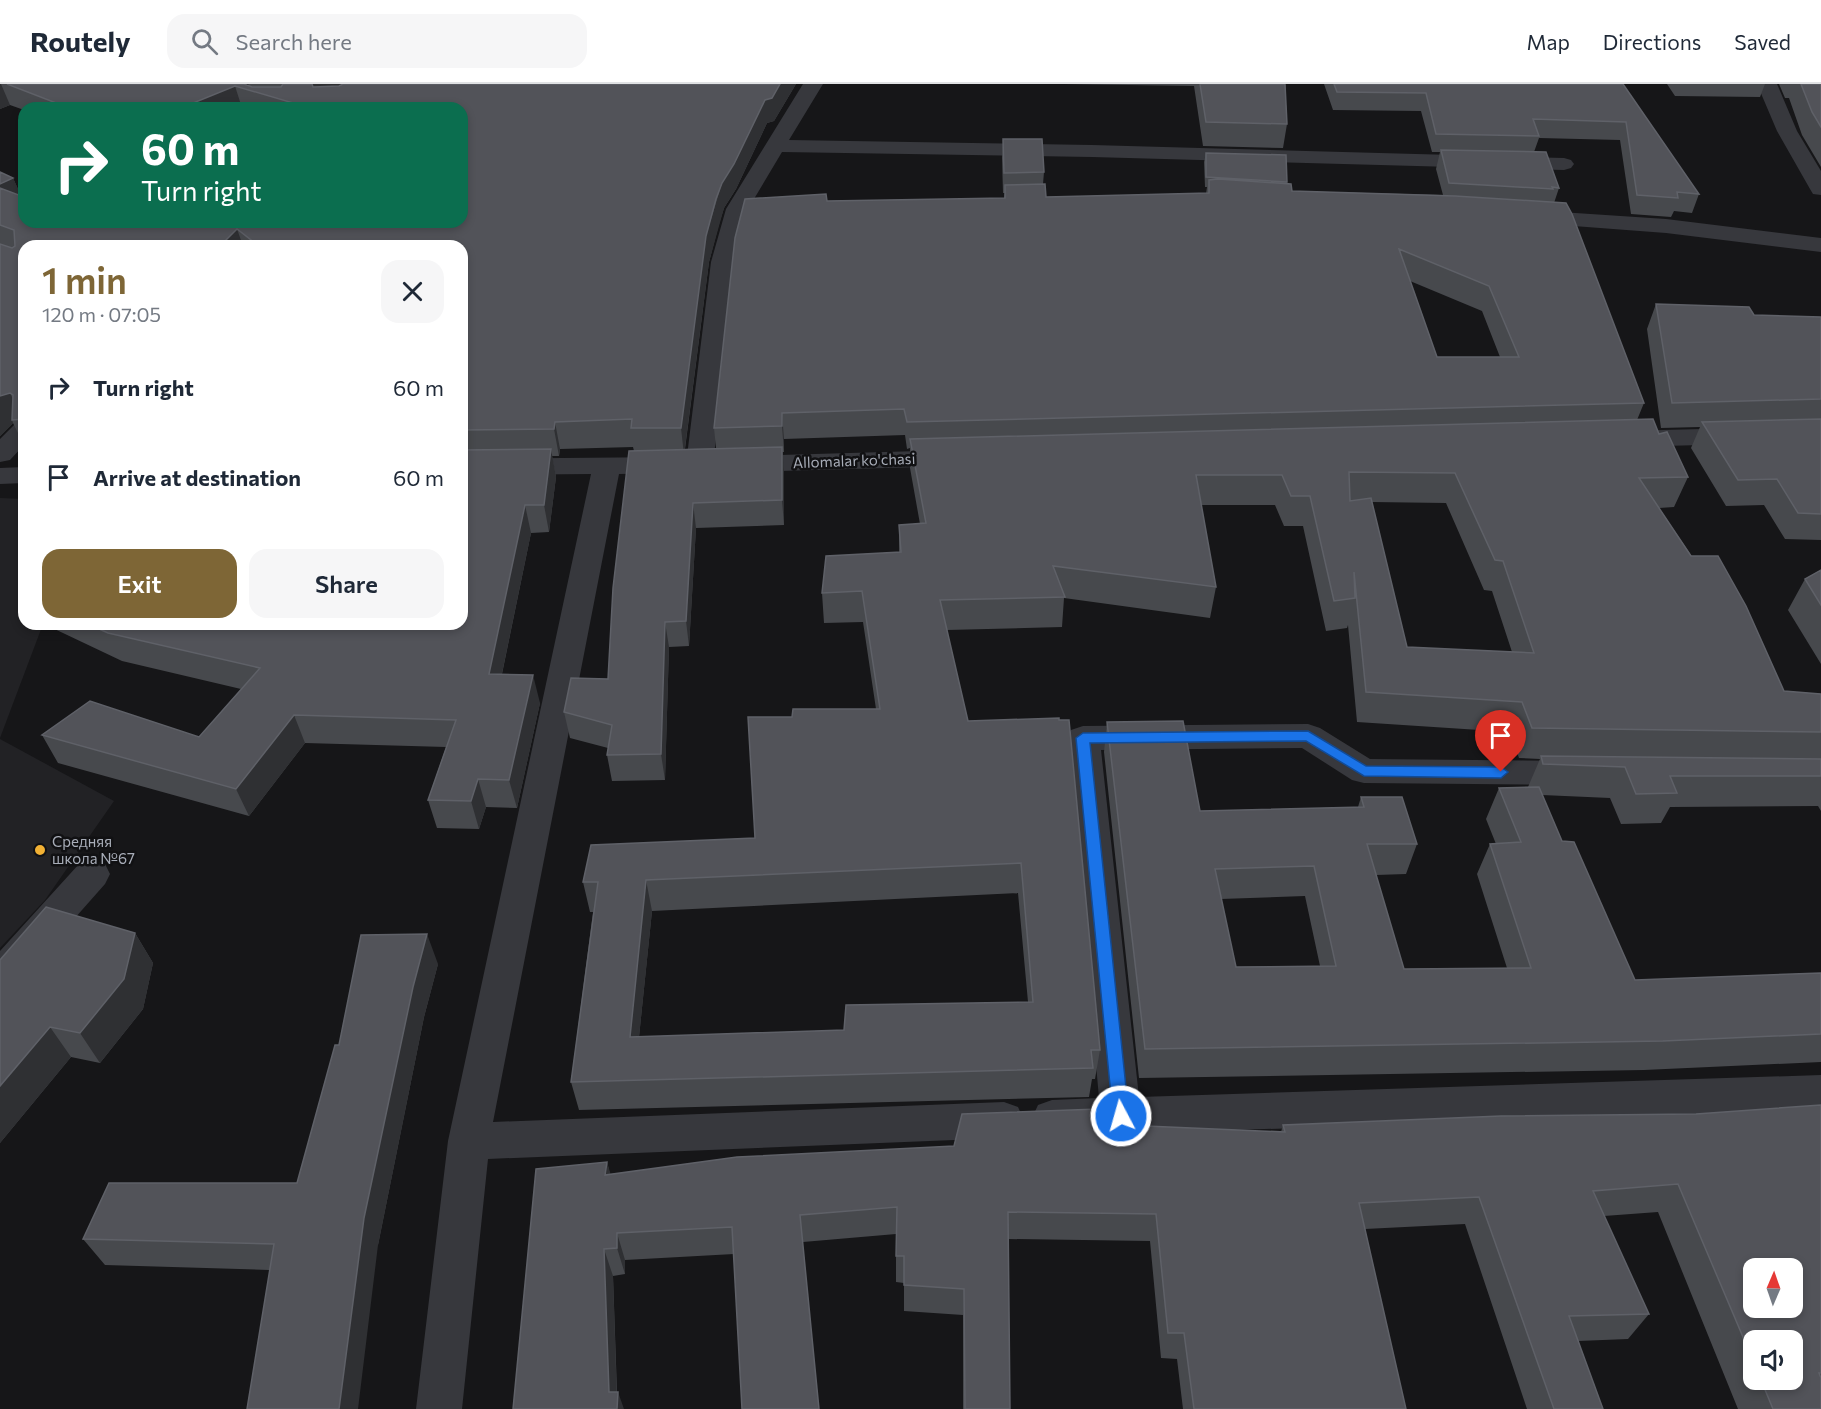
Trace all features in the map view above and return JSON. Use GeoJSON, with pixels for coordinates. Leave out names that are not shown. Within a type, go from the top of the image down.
{"type":"FeatureCollection","features":[{"type":"Feature","properties":{"kind":"street"},"geometry":{"type":"LineString","coordinates":[[699,465],[723,262],[737,209],[813,84]]}},
{"type":"Feature","properties":{"kind":"street"},"geometry":{"type":"LineString","coordinates":[[1767,84],[1787,131],[1821,189]]}},
{"type":"Feature","properties":{"kind":"street"},"geometry":{"type":"LineString","coordinates":[[776,146],[1092,151],[1564,164]]}},
{"type":"Feature","properties":{"kind":"street"},"geometry":{"type":"LineString","coordinates":[[737,209],[761,208]]}},
{"type":"Feature","properties":{"kind":"street"},"geometry":{"type":"LineString","coordinates":[[1511,216],[1666,226],[1821,245]]}},
{"type":"Feature","properties":{"kind":"street"},"geometry":{"type":"LineString","coordinates":[[1594,440],[1821,434]]}},
{"type":"Feature","properties":{"kind":"street"},"geometry":{"type":"LineString","coordinates":[[0,454],[18,436]]}},
{"type":"Feature","properties":{"kind":"street","name":"Allomalar ko'chasi"},"geometry":{"type":"LineString","coordinates":[[468,467],[699,465],[985,457]]}},
{"type":"Feature","properties":{"kind":"street"},"geometry":{"type":"LineString","coordinates":[[439,1409],[469,1142],[607,464]]}},
{"type":"Feature","properties":{"kind":"street"},"geometry":{"type":"LineString","coordinates":[[0,476],[18,475]]}},
{"type":"Feature","properties":{"kind":"street"},"geometry":{"type":"LineString","coordinates":[[1121,1116],[1083,738],[1308,736],[1364,771],[1610,774]]}},
{"type":"Feature","properties":{"kind":"street"},"geometry":{"type":"LineString","coordinates":[[0,977],[93,874]]}},
{"type":"Feature","properties":{"kind":"street"},"geometry":{"type":"LineString","coordinates":[[469,1142],[1121,1116],[1821,1093]]}},
{"type":"Feature","properties":{"kind":"shaded area"},"geometry":{"type":"Polygon","coordinates":[[[0,498],[18,499],[18,630],[41,630],[0,738],[0,498]]]}},
{"type":"Feature","properties":{"kind":"shaded area","name":"Средняя школа №67"},"geometry":{"type":"Polygon","coordinates":[[[0,739],[114,801],[45,900],[0,948],[0,739]]]}},
{"type":"Feature","properties":{"kind":"building"},"geometry":{"type":"Polygon","coordinates":[[[7,84],[244,84],[252,87],[281,87],[283,84],[312,84],[313,87],[343,84],[780,84],[772,98],[765,100],[716,199],[706,236],[681,428],[631,428],[632,419],[555,422],[554,429],[468,430],[468,240],[251,240],[237,229],[226,240],[18,240],[18,420],[12,420],[13,395],[10,393],[0,396],[0,244],[12,248],[15,246],[14,230],[0,225],[0,188],[18,195],[18,228],[468,228],[468,102],[290,102],[235,86],[196,102],[54,102],[7,84]]]}},
{"type":"Feature","properties":{"kind":"building"},"geometry":{"type":"Polygon","coordinates":[[[1200,84],[1285,84],[1287,124],[1206,122],[1200,84]]]}},
{"type":"Feature","properties":{"kind":"building"},"geometry":{"type":"Polygon","coordinates":[[[1334,84],[1623,84],[1699,194],[1677,192],[1678,198],[1637,195],[1626,122],[1533,119],[1539,136],[1436,134],[1426,93],[1337,92],[1334,84]]]}},
{"type":"Feature","properties":{"kind":"building"},"geometry":{"type":"Polygon","coordinates":[[[1801,84],[1821,84],[1821,127],[1812,112],[1801,84]]]}},
{"type":"Feature","properties":{"kind":"building"},"geometry":{"type":"Polygon","coordinates":[[[1003,139],[1042,139],[1044,172],[1004,173],[1003,139]]]}},
{"type":"Feature","properties":{"kind":"building"},"geometry":{"type":"Polygon","coordinates":[[[1441,150],[1546,152],[1559,188],[1449,183],[1441,150]]]}},
{"type":"Feature","properties":{"kind":"building"},"geometry":{"type":"Polygon","coordinates":[[[1206,153],[1286,155],[1287,182],[1206,177],[1206,153]]]}},
{"type":"Feature","properties":{"kind":"building"},"geometry":{"type":"Polygon","coordinates":[[[0,172],[13,178],[0,184],[0,172]]]}},
{"type":"Feature","properties":{"kind":"building"},"geometry":{"type":"Polygon","coordinates":[[[1209,180],[1291,184],[1292,191],[1455,196],[1566,203],[1644,403],[907,422],[904,409],[782,413],[782,426],[714,428],[735,238],[745,199],[826,194],[827,201],[1005,198],[1005,185],[1045,184],[1046,197],[1209,193],[1209,180]],[[1399,249],[1437,357],[1519,357],[1489,286],[1399,249]]]}},
{"type":"Feature","properties":{"kind":"building"},"geometry":{"type":"Polygon","coordinates":[[[1656,304],[1749,307],[1754,315],[1821,317],[1821,399],[1672,403],[1656,304]]]}},
{"type":"Feature","properties":{"kind":"building"},"geometry":{"type":"Polygon","coordinates":[[[1653,419],[1659,434],[1667,432],[1688,477],[1639,478],[1691,556],[1718,556],[1746,606],[1784,691],[1821,694],[1821,732],[1532,728],[1522,702],[1366,692],[1354,572],[1355,598],[1334,601],[1310,496],[1291,496],[1282,475],[1196,475],[1216,587],[1053,566],[1065,597],[940,600],[968,721],[1059,718],[1059,720],[1069,720],[1100,1050],[1091,1050],[1093,1068],[571,1082],[598,882],[583,882],[591,845],[755,838],[748,717],[792,717],[793,709],[880,709],[862,591],[822,593],[826,556],[901,552],[899,525],[926,523],[910,439],[1653,419]],[[1349,472],[1350,501],[1371,498],[1407,647],[1534,653],[1503,561],[1495,560],[1455,473],[1349,472]],[[1021,863],[646,880],[630,1037],[844,1030],[846,1005],[1033,1002],[1021,863]]]}},
{"type":"Feature","properties":{"kind":"building"},"geometry":{"type":"Polygon","coordinates":[[[1821,419],[1821,514],[1798,513],[1777,479],[1738,480],[1702,422],[1821,419]]]}},
{"type":"Feature","properties":{"kind":"building"},"geometry":{"type":"Polygon","coordinates":[[[782,447],[782,500],[693,503],[686,621],[665,622],[661,754],[607,755],[612,725],[564,712],[571,678],[608,679],[613,588],[629,451],[782,447]]]}},
{"type":"Feature","properties":{"kind":"building"},"geometry":{"type":"Polygon","coordinates":[[[551,449],[544,505],[525,505],[489,674],[533,675],[509,780],[478,779],[471,801],[428,800],[456,720],[294,715],[236,789],[42,735],[90,701],[199,737],[260,668],[101,630],[468,630],[468,450],[551,449]]]}},
{"type":"Feature","properties":{"kind":"building"},"geometry":{"type":"Polygon","coordinates":[[[1821,570],[1821,605],[1805,579],[1821,570]]]}},
{"type":"Feature","properties":{"kind":"building"},"geometry":{"type":"Polygon","coordinates":[[[1183,721],[1200,811],[1364,807],[1361,797],[1402,797],[1417,844],[1367,844],[1404,969],[1531,968],[1490,844],[1521,842],[1499,788],[1539,787],[1562,841],[1574,842],[1635,980],[1821,973],[1821,1034],[1663,1041],[1145,1049],[1107,722],[1183,721]],[[1314,866],[1215,869],[1236,967],[1336,966],[1314,866]]]}},
{"type":"Feature","properties":{"kind":"building"},"geometry":{"type":"Polygon","coordinates":[[[1541,756],[1821,759],[1821,776],[1670,776],[1677,793],[1636,794],[1625,767],[1543,764],[1541,756]]]}},
{"type":"Feature","properties":{"kind":"building"},"geometry":{"type":"Polygon","coordinates":[[[46,907],[135,933],[124,979],[80,1033],[50,1027],[0,1086],[0,960],[46,907]]]}},
{"type":"Feature","properties":{"kind":"building"},"geometry":{"type":"Polygon","coordinates":[[[427,934],[413,987],[364,1218],[339,1409],[247,1409],[274,1244],[83,1239],[109,1183],[297,1183],[335,1045],[339,1045],[361,935],[427,934]]]}},
{"type":"Feature","properties":{"kind":"building"},"geometry":{"type":"Polygon","coordinates":[[[1821,1105],[1821,1373],[1819,1373],[1821,1409],[1773,1409],[1765,1390],[1803,1390],[1803,1330],[1743,1330],[1743,1337],[1678,1184],[1593,1191],[1649,1314],[1569,1316],[1603,1409],[1554,1409],[1479,1197],[1359,1203],[1406,1409],[1194,1409],[1184,1333],[1168,1333],[1156,1214],[1008,1212],[1010,1409],[965,1409],[964,1289],[904,1285],[904,1256],[896,1256],[897,1207],[800,1215],[819,1409],[742,1409],[732,1227],[617,1233],[617,1248],[604,1249],[609,1392],[618,1392],[617,1409],[513,1409],[536,1169],[607,1162],[605,1175],[737,1157],[954,1146],[962,1114],[1098,1109],[1100,1124],[1285,1132],[1283,1125],[1501,1116],[1696,1114],[1821,1105]]]}},
{"type":"Feature","properties":{"kind":"place","name":"Средняя школа №67"},"geometry":{"type":"Point","coordinates":[40,850]}},
{"type":"Feature","properties":{"kind":"route"},"geometry":{"type":"LineString","coordinates":[[1121,1116],[1083,738],[1308,736],[1364,771],[1501,772]]}}]}
